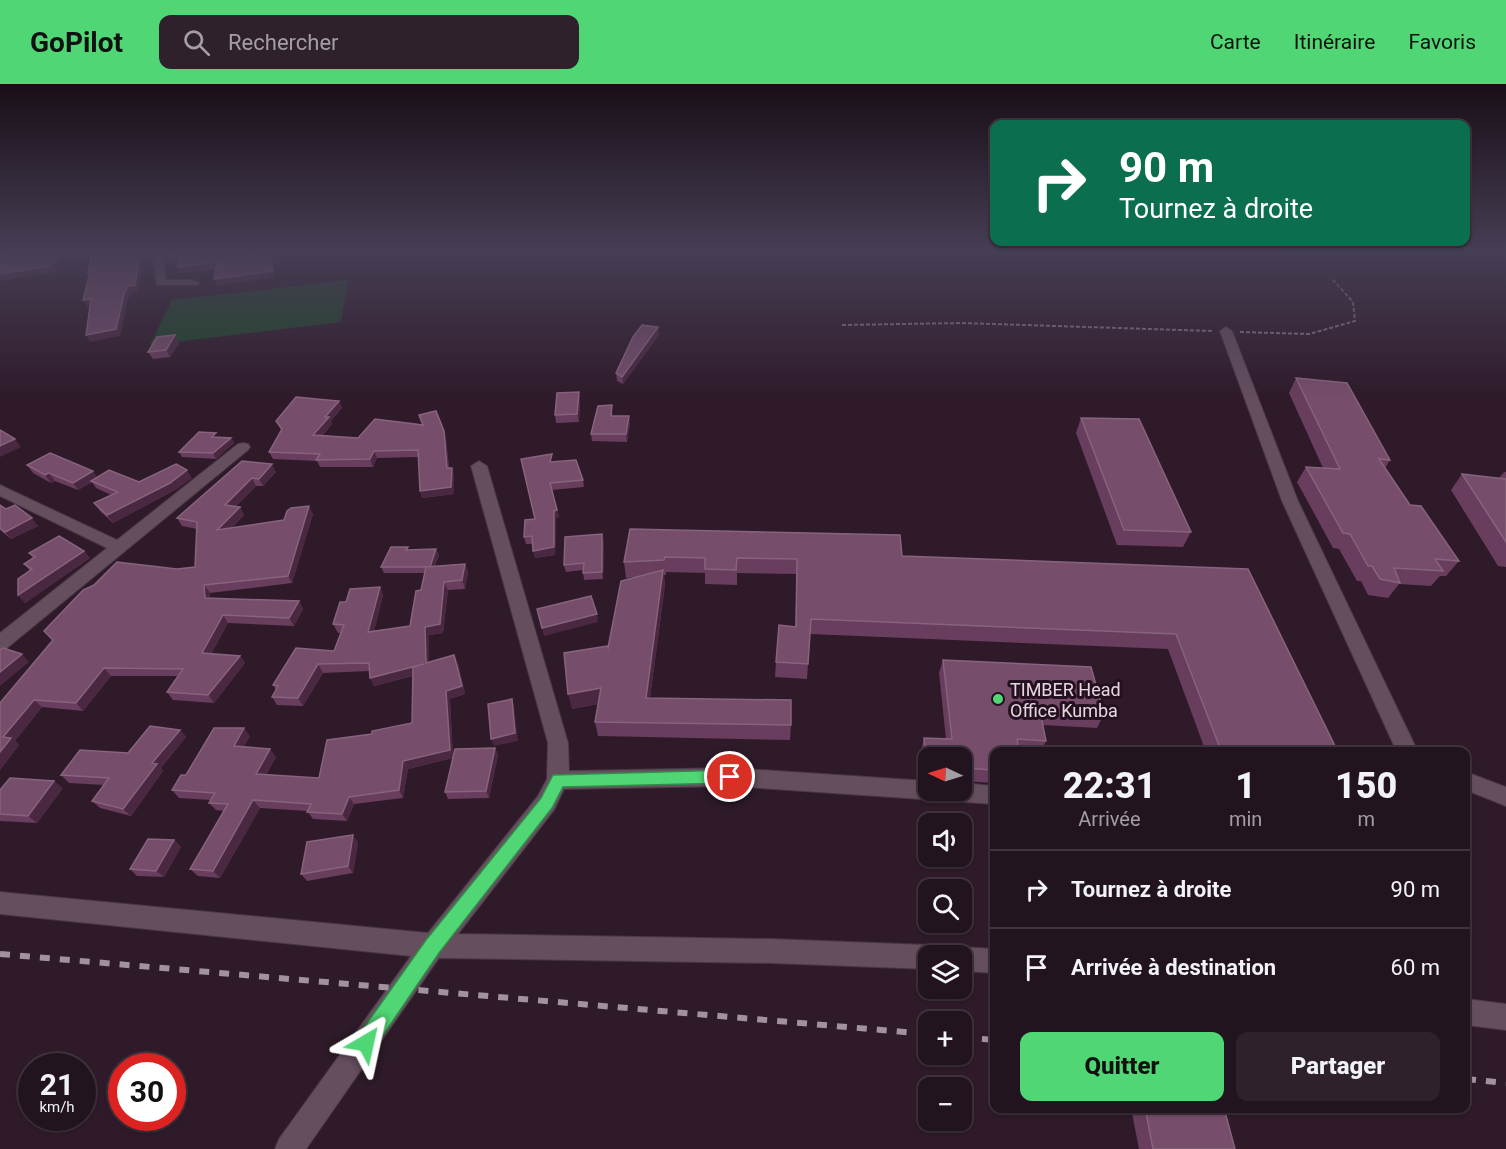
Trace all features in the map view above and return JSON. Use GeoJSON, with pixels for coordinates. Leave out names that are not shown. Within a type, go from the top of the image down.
{"type":"FeatureCollection","features":[{"type":"Feature","properties":{"kind":"street"},"geometry":{"type":"LineString","coordinates":[[1226,331],[1290,501],[1406,747]]}},
{"type":"Feature","properties":{"kind":"street"},"geometry":{"type":"LineString","coordinates":[[0,643],[243,447]]}},
{"type":"Feature","properties":{"kind":"street"},"geometry":{"type":"LineString","coordinates":[[289,1149],[433,946],[546,803],[558,780],[558,743],[478,466]]}},
{"type":"Feature","properties":{"kind":"street"},"geometry":{"type":"LineString","coordinates":[[0,490],[119,547]]}},
{"type":"Feature","properties":{"kind":"street"},"geometry":{"type":"LineString","coordinates":[[558,780],[730,777],[918,789]]}},
{"type":"Feature","properties":{"kind":"street"},"geometry":{"type":"LineString","coordinates":[[1470,783],[1506,797]]}},
{"type":"Feature","properties":{"kind":"street"},"geometry":{"type":"LineString","coordinates":[[972,793],[990,795]]}},
{"type":"Feature","properties":{"kind":"street"},"geometry":{"type":"LineString","coordinates":[[0,903],[433,946],[771,951],[918,957]]}},
{"type":"Feature","properties":{"kind":"street"},"geometry":{"type":"LineString","coordinates":[[972,960],[990,961]]}},
{"type":"Feature","properties":{"kind":"street"},"geometry":{"type":"LineString","coordinates":[[1470,1012],[1506,1017]]}},
{"type":"Feature","properties":{"kind":"path"},"geometry":{"type":"LineString","coordinates":[[842,325],[962,323],[1309,334],[1355,321],[1352,301]]}},
{"type":"Feature","properties":{"kind":"green space"},"geometry":{"type":"Polygon","coordinates":[[[172,301],[345,301],[341,322],[150,345],[172,301]]]}},
{"type":"Feature","properties":{"kind":"building"},"geometry":{"type":"Polygon","coordinates":[[[91,301],[122,301],[116,329],[86,335],[91,301]]]}},
{"type":"Feature","properties":{"kind":"building"},"geometry":{"type":"Polygon","coordinates":[[[642,325],[658,327],[622,377],[616,373],[633,337],[642,325]]]}},
{"type":"Feature","properties":{"kind":"building"},"geometry":{"type":"Polygon","coordinates":[[[175,335],[166,350],[148,352],[157,337],[175,335]]]}},
{"type":"Feature","properties":{"kind":"building"},"geometry":{"type":"Polygon","coordinates":[[[1296,378],[1347,383],[1390,460],[1379,459],[1410,505],[1421,506],[1459,561],[1435,559],[1443,571],[1394,568],[1400,583],[1380,579],[1372,566],[1368,566],[1350,534],[1343,533],[1306,467],[1340,469],[1296,378]]]}},
{"type":"Feature","properties":{"kind":"building"},"geometry":{"type":"Polygon","coordinates":[[[579,392],[577,414],[555,415],[557,393],[579,392]]]}},
{"type":"Feature","properties":{"kind":"building"},"geometry":{"type":"Polygon","coordinates":[[[296,397],[339,401],[313,435],[358,438],[375,419],[423,425],[419,415],[436,411],[444,431],[447,468],[452,468],[451,487],[420,491],[418,450],[374,451],[370,459],[316,460],[320,454],[269,452],[282,429],[276,421],[296,397]]]}},
{"type":"Feature","properties":{"kind":"building"},"geometry":{"type":"Polygon","coordinates":[[[612,405],[611,416],[629,416],[626,434],[591,434],[598,406],[612,405]]]}},
{"type":"Feature","properties":{"kind":"building"},"geometry":{"type":"Polygon","coordinates":[[[1081,418],[1139,419],[1191,532],[1124,530],[1081,418]]]}},
{"type":"Feature","properties":{"kind":"building"},"geometry":{"type":"Polygon","coordinates":[[[0,430],[15,439],[0,446],[0,430]]]}},
{"type":"Feature","properties":{"kind":"building"},"geometry":{"type":"Polygon","coordinates":[[[199,432],[216,433],[212,437],[231,438],[213,453],[179,452],[199,432]]]}},
{"type":"Feature","properties":{"kind":"building"},"geometry":{"type":"Polygon","coordinates":[[[50,453],[93,471],[73,483],[49,473],[45,475],[27,465],[50,453]]]}},
{"type":"Feature","properties":{"kind":"building"},"geometry":{"type":"Polygon","coordinates":[[[552,454],[550,462],[576,460],[583,480],[550,483],[557,510],[554,511],[554,547],[533,551],[532,536],[524,537],[525,520],[535,519],[521,459],[552,454]]]}},
{"type":"Feature","properties":{"kind":"building"},"geometry":{"type":"Polygon","coordinates":[[[242,461],[272,464],[259,479],[252,478],[225,505],[240,507],[217,530],[284,520],[287,511],[291,508],[309,506],[288,576],[204,585],[205,598],[299,601],[289,618],[223,615],[202,653],[240,656],[208,695],[167,692],[183,669],[104,668],[76,703],[34,700],[3,737],[11,738],[0,752],[0,703],[53,640],[44,631],[83,590],[94,585],[117,562],[177,569],[195,567],[197,522],[177,518],[242,461]]]}},
{"type":"Feature","properties":{"kind":"building"},"geometry":{"type":"Polygon","coordinates":[[[176,464],[187,470],[170,483],[107,515],[94,503],[118,492],[91,481],[109,470],[139,482],[176,464]]]}},
{"type":"Feature","properties":{"kind":"building"},"geometry":{"type":"Polygon","coordinates":[[[1462,474],[1506,479],[1506,542],[1462,474]]]}},
{"type":"Feature","properties":{"kind":"building"},"geometry":{"type":"Polygon","coordinates":[[[0,505],[6,509],[15,505],[32,518],[5,532],[0,528],[0,505]]]}},
{"type":"Feature","properties":{"kind":"building"},"geometry":{"type":"Polygon","coordinates":[[[630,529],[900,535],[902,556],[1248,569],[1336,747],[1220,747],[1176,634],[811,619],[808,664],[776,662],[779,625],[796,627],[797,559],[737,558],[736,570],[705,569],[705,558],[665,557],[664,560],[624,562],[630,529]]]}},
{"type":"Feature","properties":{"kind":"building"},"geometry":{"type":"Polygon","coordinates":[[[602,534],[602,572],[583,573],[584,563],[564,565],[565,537],[602,534]]]}},
{"type":"Feature","properties":{"kind":"building"},"geometry":{"type":"Polygon","coordinates":[[[59,536],[84,551],[18,595],[18,579],[32,569],[24,564],[35,557],[29,553],[59,536]]]}},
{"type":"Feature","properties":{"kind":"building"},"geometry":{"type":"Polygon","coordinates":[[[391,547],[408,547],[406,550],[436,549],[430,567],[381,567],[391,547]]]}},
{"type":"Feature","properties":{"kind":"building"},"geometry":{"type":"Polygon","coordinates":[[[465,564],[462,580],[444,582],[440,624],[425,627],[426,663],[454,655],[462,686],[446,691],[450,750],[403,761],[399,790],[349,797],[342,814],[307,812],[311,804],[253,800],[213,871],[190,869],[228,804],[209,803],[215,793],[172,790],[181,775],[186,775],[214,728],[244,728],[234,746],[270,749],[256,774],[319,778],[327,740],[372,734],[372,731],[412,723],[413,667],[424,664],[370,678],[369,663],[318,664],[298,698],[272,697],[278,686],[273,685],[296,648],[334,651],[344,625],[333,624],[340,602],[346,602],[350,589],[380,587],[368,632],[410,626],[416,591],[421,590],[426,567],[465,564]]]}},
{"type":"Feature","properties":{"kind":"building"},"geometry":{"type":"Polygon","coordinates":[[[663,570],[646,698],[791,700],[791,725],[595,722],[601,688],[568,694],[564,653],[607,646],[608,648],[621,581],[663,570]]]}},
{"type":"Feature","properties":{"kind":"building"},"geometry":{"type":"Polygon","coordinates":[[[591,596],[597,614],[542,628],[537,609],[591,596]]]}},
{"type":"Feature","properties":{"kind":"building"},"geometry":{"type":"Polygon","coordinates":[[[3,648],[22,654],[0,672],[0,650],[3,648]]]}},
{"type":"Feature","properties":{"kind":"building"},"geometry":{"type":"Polygon","coordinates":[[[943,660],[1091,667],[1104,714],[1040,711],[1046,741],[1017,739],[1018,747],[990,747],[990,770],[972,769],[972,747],[925,747],[924,738],[952,739],[943,660]]]}},
{"type":"Feature","properties":{"kind":"building"},"geometry":{"type":"Polygon","coordinates":[[[512,699],[515,733],[491,739],[488,704],[512,699]]]}},
{"type":"Feature","properties":{"kind":"building"},"geometry":{"type":"Polygon","coordinates":[[[150,726],[180,730],[152,763],[157,764],[123,809],[92,801],[109,778],[61,775],[80,750],[128,753],[150,726]]]}},
{"type":"Feature","properties":{"kind":"building"},"geometry":{"type":"Polygon","coordinates":[[[495,748],[486,791],[445,792],[455,749],[495,748]]]}},
{"type":"Feature","properties":{"kind":"building"},"geometry":{"type":"Polygon","coordinates":[[[10,778],[54,781],[28,816],[0,814],[0,790],[10,778]]]}},
{"type":"Feature","properties":{"kind":"building"},"geometry":{"type":"Polygon","coordinates":[[[353,835],[348,866],[301,874],[307,842],[353,835]]]}},
{"type":"Feature","properties":{"kind":"building"},"geometry":{"type":"Polygon","coordinates":[[[148,839],[174,840],[156,871],[130,869],[148,839]]]}},
{"type":"Feature","properties":{"kind":"building"},"geometry":{"type":"Polygon","coordinates":[[[1146,1113],[1225,1113],[1235,1149],[1153,1149],[1146,1113]]]}},
{"type":"Feature","properties":{"kind":"railway"},"geometry":{"type":"LineString","coordinates":[[0,954],[918,1033]]}},
{"type":"Feature","properties":{"kind":"railway"},"geometry":{"type":"LineString","coordinates":[[972,1038],[990,1040]]}},
{"type":"Feature","properties":{"kind":"railway"},"geometry":{"type":"LineString","coordinates":[[1470,1079],[1506,1083]]}},
{"type":"Feature","properties":{"kind":"place","name":"TIMBER Head Office Kumba"},"geometry":{"type":"Point","coordinates":[998,699]}},
{"type":"Feature","properties":{"kind":"route"},"geometry":{"type":"LineString","coordinates":[[366,1043],[433,946],[546,803],[558,780],[643,776],[730,777]]}}]}
